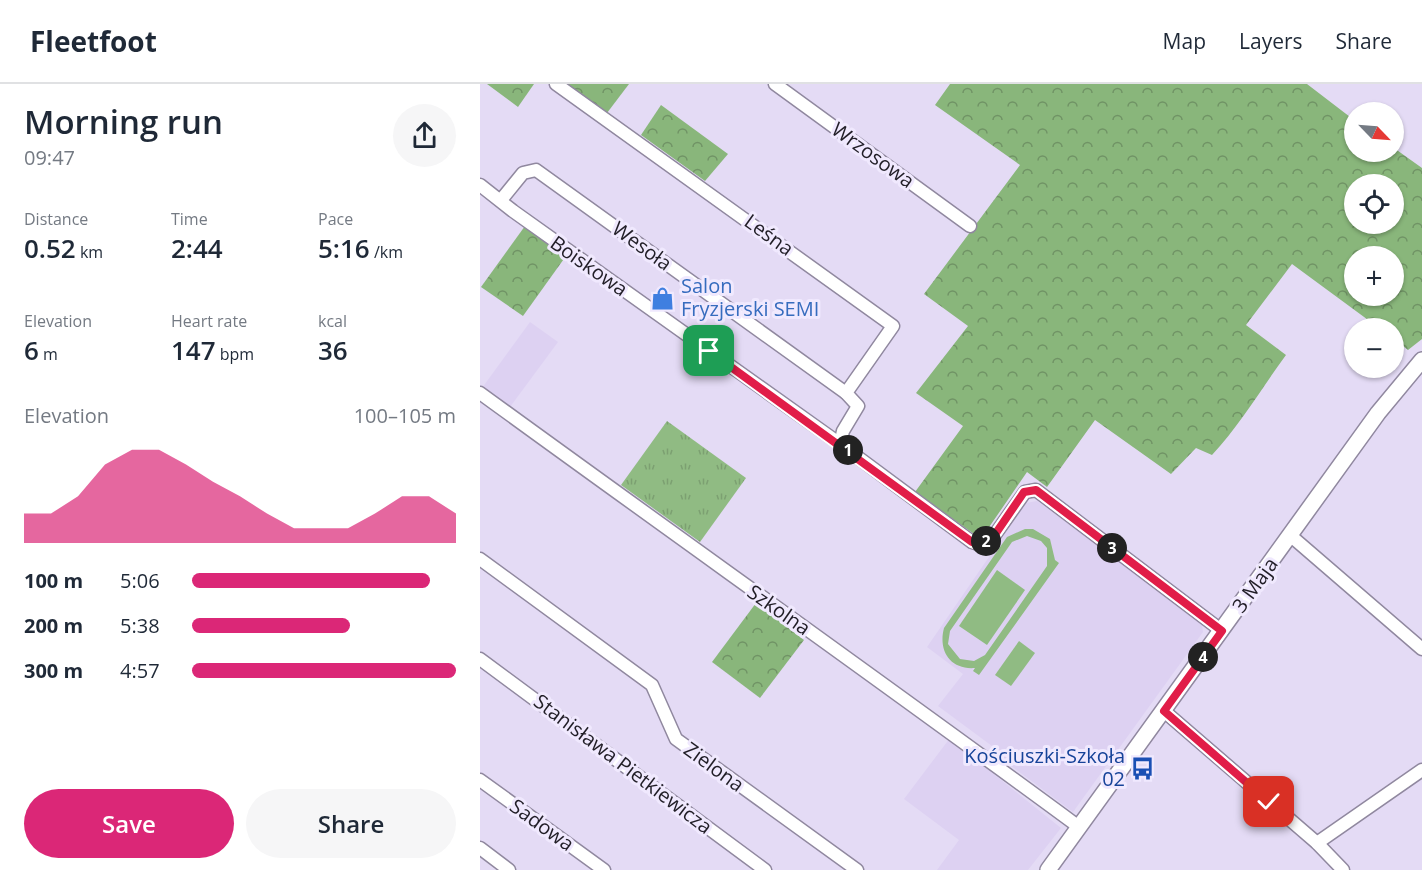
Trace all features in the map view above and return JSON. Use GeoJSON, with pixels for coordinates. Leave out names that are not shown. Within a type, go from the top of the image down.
{"type":"FeatureCollection","features":[{"type":"Feature","properties":{"kind":"street","name":"Leśna"},"geometry":{"type":"LineString","coordinates":[[556,84],[893,326],[846,393]]}},
{"type":"Feature","properties":{"kind":"street","name":"Wrzosowa"},"geometry":{"type":"LineString","coordinates":[[775,84],[970,226]]}},
{"type":"Feature","properties":{"kind":"street","name":"Wesoła"},"geometry":{"type":"LineString","coordinates":[[501,200],[523,173],[536,170],[846,393]]}},
{"type":"Feature","properties":{"kind":"street","name":"Boiskowa"},"geometry":{"type":"LineString","coordinates":[[480,185],[972,542],[978,544],[994,536],[1024,492],[1036,490],[1222,631]]}},
{"type":"Feature","properties":{"kind":"street","name":"3 Maja"},"geometry":{"type":"LineString","coordinates":[[1048,870],[1378,413],[1420,366]]}},
{"type":"Feature","properties":{"kind":"street","name":"Szkolna"},"geometry":{"type":"LineString","coordinates":[[480,393],[762,598],[890,687],[1079,827]]}},
{"type":"Feature","properties":{"kind":"street"},"geometry":{"type":"LineString","coordinates":[[840,444],[843,431],[858,406],[846,393]]}},
{"type":"Feature","properties":{"kind":"street"},"geometry":{"type":"LineString","coordinates":[[1291,536],[1422,649]]}},
{"type":"Feature","properties":{"kind":"street","name":"Zielona"},"geometry":{"type":"LineString","coordinates":[[480,559],[652,685],[676,739],[857,870]]}},
{"type":"Feature","properties":{"kind":"street","name":"Stanisława Pietkiewicza"},"geometry":{"type":"LineString","coordinates":[[480,659],[765,870]]}},
{"type":"Feature","properties":{"kind":"street"},"geometry":{"type":"LineString","coordinates":[[1164,711],[1317,843],[1342,870]]}},
{"type":"Feature","properties":{"kind":"street"},"geometry":{"type":"LineString","coordinates":[[1317,843],[1422,770]]}},
{"type":"Feature","properties":{"kind":"street","name":"Sadowa"},"geometry":{"type":"LineString","coordinates":[[480,780],[604,870]]}},
{"type":"Feature","properties":{"kind":"street"},"geometry":{"type":"LineString","coordinates":[[480,848],[509,870]]}},
{"type":"Feature","properties":{"kind":"shaded area"},"geometry":{"type":"Polygon","coordinates":[[[530,322],[558,342],[510,407],[482,388],[530,322]]]}},
{"type":"Feature","properties":{"kind":"shaded area"},"geometry":{"type":"Polygon","coordinates":[[[1037,501],[1201,619],[1203,632],[1073,812],[994,753],[996,749],[938,706],[963,674],[927,647],[1026,503],[1037,501]]]}},
{"type":"Feature","properties":{"kind":"shaded area"},"geometry":{"type":"Polygon","coordinates":[[[950,738],[993,768],[991,772],[1061,828],[1028,870],[937,870],[959,840],[904,799],[950,738]]]}},
{"type":"Feature","properties":{"kind":"green space"},"geometry":{"type":"Polygon","coordinates":[[[487,84],[534,84],[518,107],[487,84]]]}},
{"type":"Feature","properties":{"kind":"green space"},"geometry":{"type":"Polygon","coordinates":[[[566,84],[629,84],[607,113],[566,84]]]}},
{"type":"Feature","properties":{"kind":"green space"},"geometry":{"type":"Polygon","coordinates":[[[950,84],[1307,84],[1344,112],[1344,162],[1404,162],[1404,155],[1422,168],[1422,339],[1408,350],[1404,347],[1404,318],[1365,318],[1349,306],[1404,306],[1404,246],[1344,246],[1344,302],[1292,264],[1246,325],[1286,355],[1241,419],[1212,455],[1196,448],[1171,474],[1095,420],[1047,487],[1027,472],[985,533],[974,534],[915,492],[963,426],[916,393],[968,326],[924,294],[1020,165],[935,105],[950,84]]]}},
{"type":"Feature","properties":{"kind":"green space"},"geometry":{"type":"Polygon","coordinates":[[[661,105],[728,154],[705,181],[641,135],[661,105]]]}},
{"type":"Feature","properties":{"kind":"green space"},"geometry":{"type":"Polygon","coordinates":[[[525,226],[566,256],[523,316],[481,287],[525,226]]]}},
{"type":"Feature","properties":{"kind":"green space"},"geometry":{"type":"Polygon","coordinates":[[[667,421],[746,478],[700,542],[621,485],[667,421]]]}},
{"type":"Feature","properties":{"kind":"green space"},"geometry":{"type":"Polygon","coordinates":[[[1025,529],[1033,529],[1050,539],[1055,560],[1059,563],[979,675],[973,671],[975,668],[959,666],[948,657],[943,644],[944,628],[1007,537],[1025,529]],[[1027,536],[1012,542],[950,631],[948,644],[960,659],[974,661],[985,655],[1047,566],[1047,548],[1041,541],[1027,536]]]}},
{"type":"Feature","properties":{"kind":"green space"},"geometry":{"type":"Polygon","coordinates":[[[997,570],[1025,590],[987,645],[959,626],[997,570]]]}},
{"type":"Feature","properties":{"kind":"green space"},"geometry":{"type":"Polygon","coordinates":[[[756,603],[804,640],[760,698],[712,662],[756,603]]]}},
{"type":"Feature","properties":{"kind":"green space"},"geometry":{"type":"Polygon","coordinates":[[[1019,641],[1035,653],[1011,686],[995,675],[1019,641]]]}},
{"type":"Feature","properties":{"kind":"place","name":"Salon Fryzjerski SEMI"},"geometry":{"type":"Point","coordinates":[663,298]}},
{"type":"Feature","properties":{"kind":"place","name":"Kościuszki-Szkoła 02"},"geometry":{"type":"Point","coordinates":[1143,768]}},
{"type":"Feature","properties":{"kind":"route"},"geometry":{"type":"LineString","coordinates":[[709,351],[972,542],[978,544],[994,536],[1024,492],[1036,490],[1222,631],[1164,711],[1269,802]]}}]}
